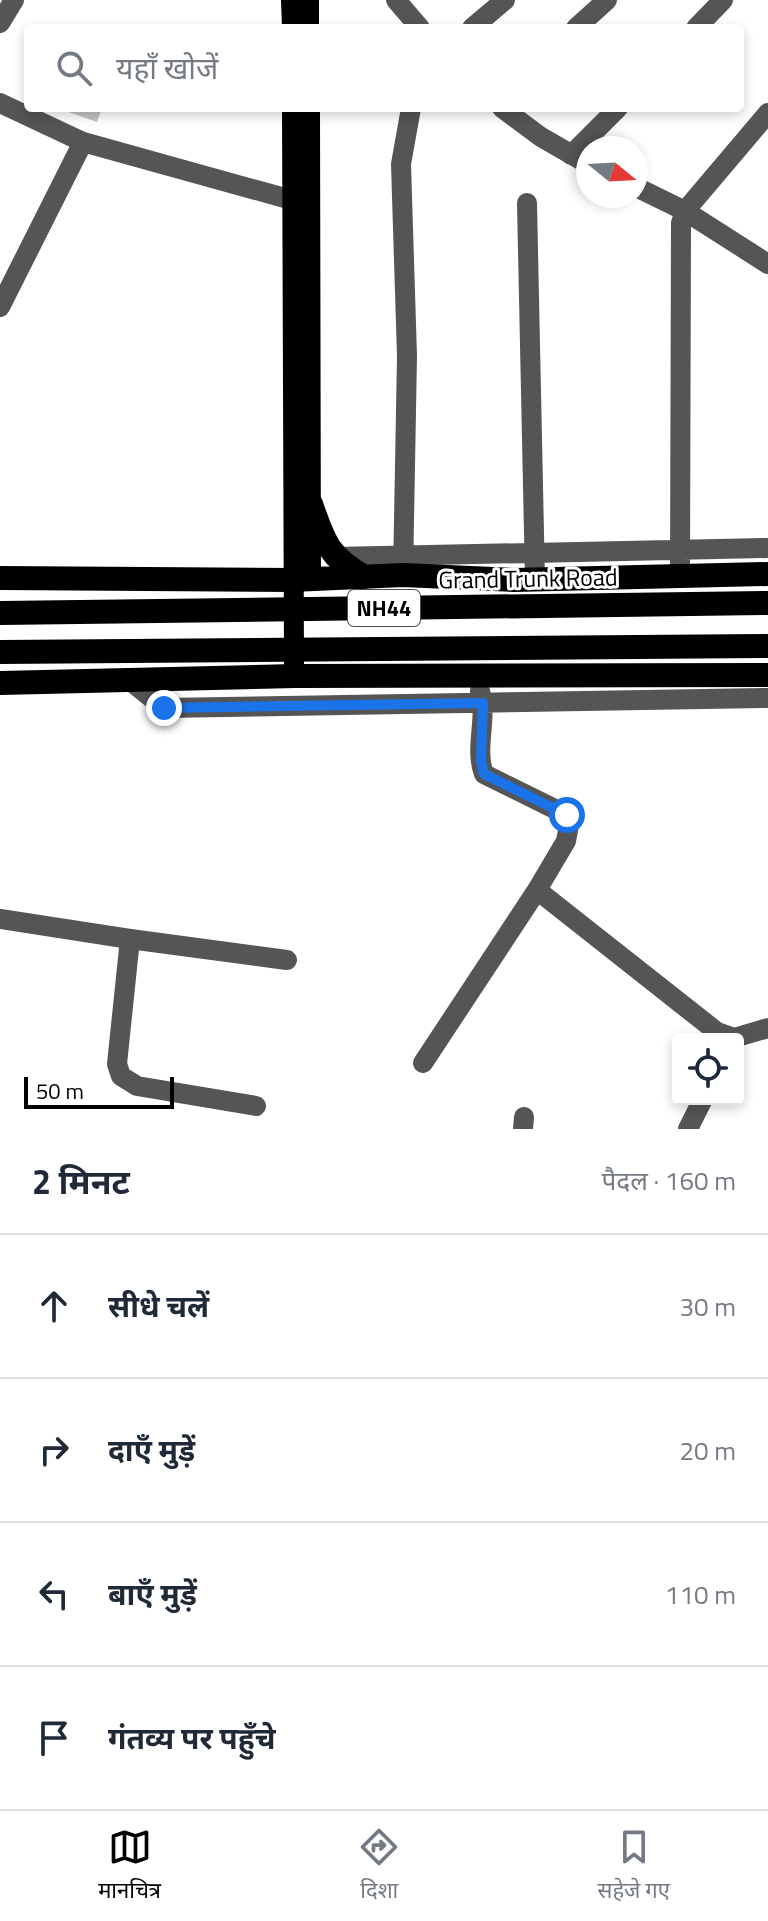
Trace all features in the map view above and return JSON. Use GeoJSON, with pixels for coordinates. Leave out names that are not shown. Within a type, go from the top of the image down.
{"type":"FeatureCollection","features":[{"type":"Feature","properties":{"kind":"highway"},"geometry":{"type":"LineString","coordinates":[[311,504],[324,541],[334,557],[365,577]]}},
{"type":"Feature","properties":{"kind":"highway"},"geometry":{"type":"LineString","coordinates":[[0,578],[302,580],[365,577],[404,565],[535,580],[768,574]]}},
{"type":"Feature","properties":{"kind":"highway","name":"Grand Trunk Road"},"geometry":{"type":"LineString","coordinates":[[0,613],[768,603]]}},
{"type":"Feature","properties":{"kind":"highway","name":"NH44"},"geometry":{"type":"LineString","coordinates":[[0,652],[768,646]]}},
{"type":"Feature","properties":{"kind":"highway"},"geometry":{"type":"LineString","coordinates":[[0,683],[295,676],[768,675]]}},
{"type":"Feature","properties":{"kind":"main road"},"geometry":{"type":"LineString","coordinates":[[291,0],[292,24]]}},
{"type":"Feature","properties":{"kind":"main road"},"geometry":{"type":"LineString","coordinates":[[309,0],[309,24]]}},
{"type":"Feature","properties":{"kind":"main road"},"geometry":{"type":"LineString","coordinates":[[292,112],[302,580]]}},
{"type":"Feature","properties":{"kind":"main road"},"geometry":{"type":"LineString","coordinates":[[295,676],[311,504],[310,112]]}},
{"type":"Feature","properties":{"kind":"street"},"geometry":{"type":"LineString","coordinates":[[0,23],[14,0]]}},
{"type":"Feature","properties":{"kind":"street"},"geometry":{"type":"LineString","coordinates":[[396,0],[417,24]]}},
{"type":"Feature","properties":{"kind":"street"},"geometry":{"type":"LineString","coordinates":[[477,24],[505,0]]}},
{"type":"Feature","properties":{"kind":"street"},"geometry":{"type":"LineString","coordinates":[[580,24],[607,0]]}},
{"type":"Feature","properties":{"kind":"street"},"geometry":{"type":"LineString","coordinates":[[700,24],[723,0]]}},
{"type":"Feature","properties":{"kind":"street"},"geometry":{"type":"LineString","coordinates":[[0,103],[83,142],[292,200]]}},
{"type":"Feature","properties":{"kind":"street"},"geometry":{"type":"LineString","coordinates":[[404,565],[407,356],[401,164],[410,112]]}},
{"type":"Feature","properties":{"kind":"street"},"geometry":{"type":"LineString","coordinates":[[507,112],[576,158]]}},
{"type":"Feature","properties":{"kind":"street"},"geometry":{"type":"LineString","coordinates":[[598,136],[615,112]]}},
{"type":"Feature","properties":{"kind":"street"},"geometry":{"type":"LineString","coordinates":[[680,574],[680,242],[685,211],[768,113]]}},
{"type":"Feature","properties":{"kind":"street"},"geometry":{"type":"LineString","coordinates":[[0,307],[83,142]]}},
{"type":"Feature","properties":{"kind":"street"},"geometry":{"type":"LineString","coordinates":[[648,193],[685,211],[768,264]]}},
{"type":"Feature","properties":{"kind":"street"},"geometry":{"type":"LineString","coordinates":[[527,203],[535,580]]}},
{"type":"Feature","properties":{"kind":"street"},"geometry":{"type":"LineString","coordinates":[[334,557],[404,565],[535,552],[768,548]]}},
{"type":"Feature","properties":{"kind":"street"},"geometry":{"type":"LineString","coordinates":[[423,1063],[537,890],[566,841],[570,820],[559,810],[484,774],[481,761],[483,703],[475,676]]}},
{"type":"Feature","properties":{"kind":"street"},"geometry":{"type":"LineString","coordinates":[[129,680],[164,708],[768,698]]}},
{"type":"Feature","properties":{"kind":"street"},"geometry":{"type":"LineString","coordinates":[[537,890],[719,1033]]}},
{"type":"Feature","properties":{"kind":"street"},"geometry":{"type":"LineString","coordinates":[[0,919],[287,960]]}},
{"type":"Feature","properties":{"kind":"street"},"geometry":{"type":"LineString","coordinates":[[130,939],[117,1064],[121,1076],[137,1086],[256,1106]]}},
{"type":"Feature","properties":{"kind":"street"},"geometry":{"type":"LineString","coordinates":[[744,1036],[768,1028]]}},
{"type":"Feature","properties":{"kind":"street"},"geometry":{"type":"LineString","coordinates":[[688,1129],[700,1105]]}},
{"type":"Feature","properties":{"kind":"building"},"geometry":{"type":"Polygon","coordinates":[[[68,112],[101,112],[97,122],[68,112]]]}},
{"type":"Feature","properties":{"kind":"route"},"geometry":{"type":"LineString","coordinates":[[164,708],[483,703],[481,761],[484,774],[567,815]]}}]}
